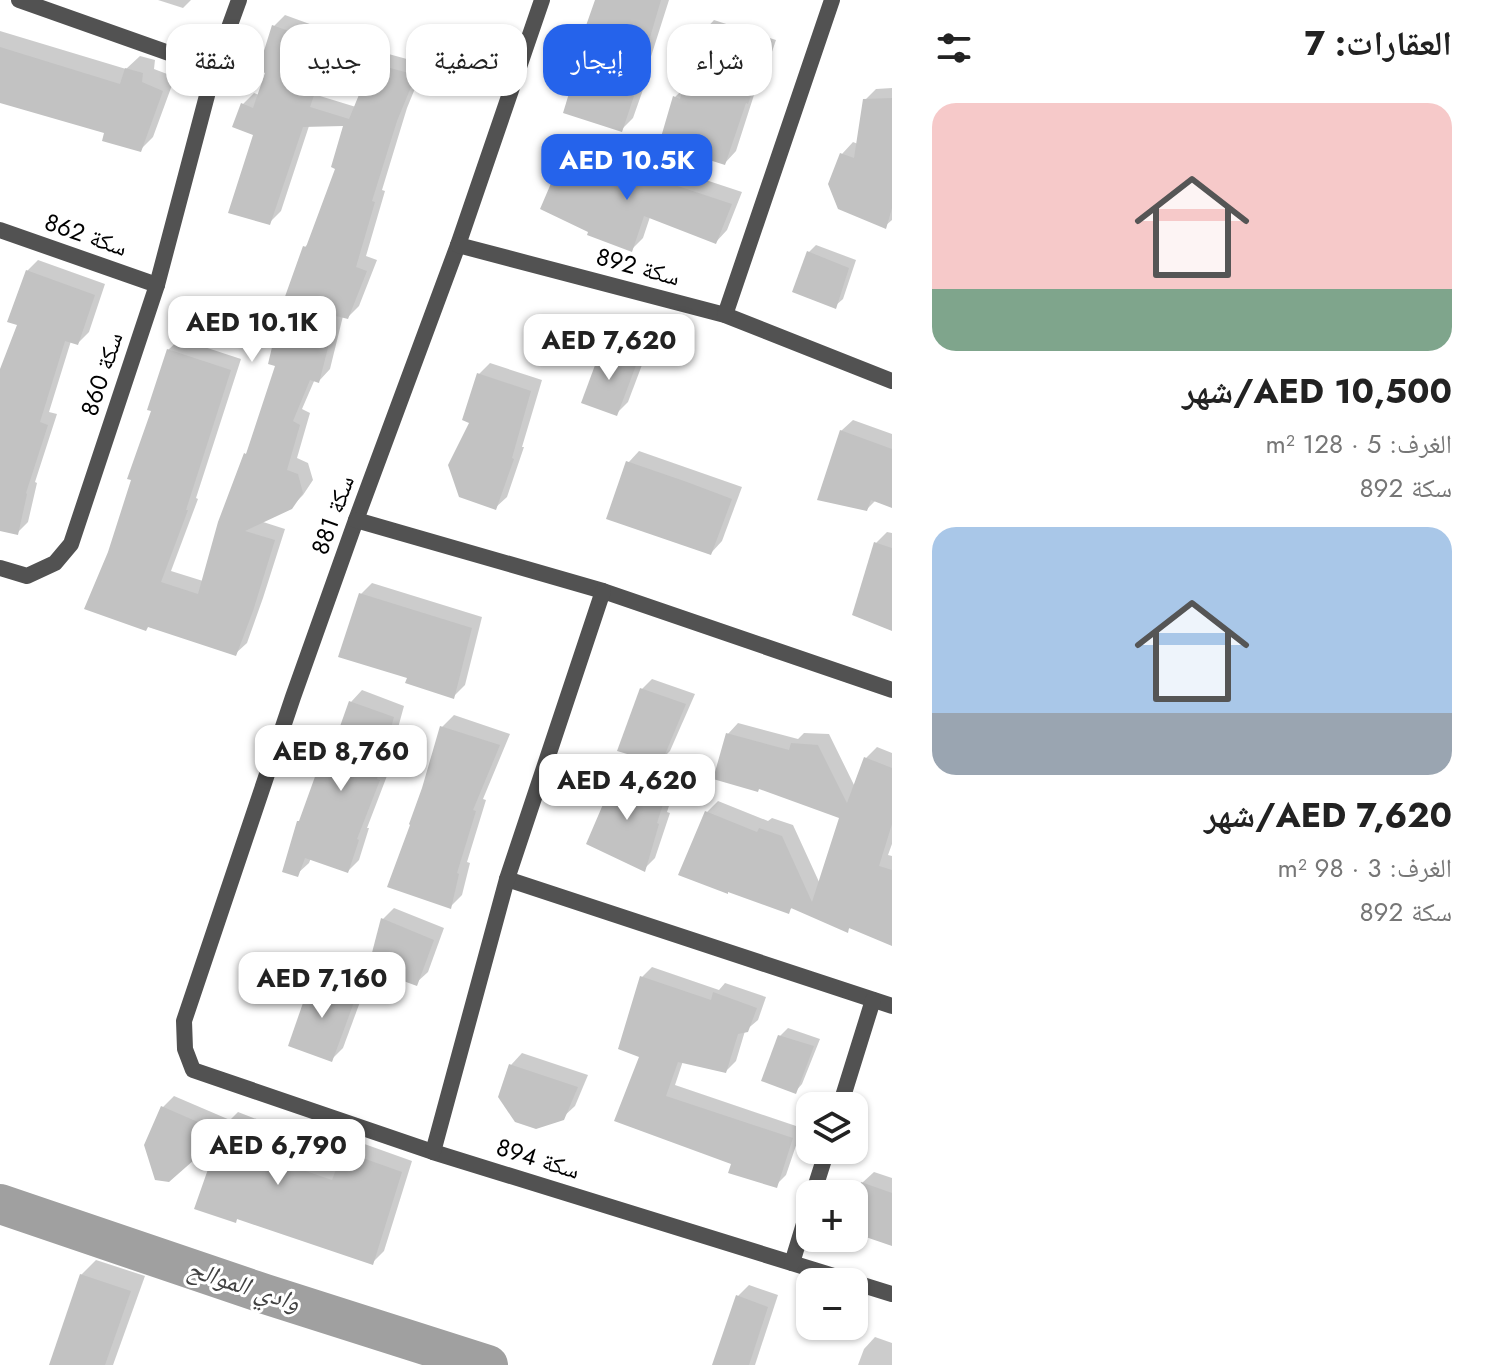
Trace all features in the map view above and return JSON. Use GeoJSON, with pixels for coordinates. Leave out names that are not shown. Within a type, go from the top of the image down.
{"type":"FeatureCollection","features":[{"type":"Feature","properties":{"kind":"street"},"geometry":{"type":"LineString","coordinates":[[19,0],[166,52]]}},
{"type":"Feature","properties":{"kind":"street","name":"سكة 860"},"geometry":{"type":"LineString","coordinates":[[230,24],[239,0]]}},
{"type":"Feature","properties":{"kind":"street","name":"سكة 881"},"geometry":{"type":"LineString","coordinates":[[185,1049],[184,1021],[293,697],[458,245],[542,0]]}},
{"type":"Feature","properties":{"kind":"street"},"geometry":{"type":"LineString","coordinates":[[725,315],[832,0]]}},
{"type":"Feature","properties":{"kind":"street","name":"سكة 860"},"geometry":{"type":"LineString","coordinates":[[0,568],[27,576],[55,563],[71,544],[157,285],[207,96]]}},
{"type":"Feature","properties":{"kind":"street","name":"سكة 862"},"geometry":{"type":"LineString","coordinates":[[0,230],[157,285]]}},
{"type":"Feature","properties":{"kind":"street","name":"سكة 892"},"geometry":{"type":"LineString","coordinates":[[458,245],[725,315],[892,381]]}},
{"type":"Feature","properties":{"kind":"street"},"geometry":{"type":"LineString","coordinates":[[356,520],[603,591],[892,690]]}},
{"type":"Feature","properties":{"kind":"street"},"geometry":{"type":"LineString","coordinates":[[433,1152],[507,879],[603,591]]}},
{"type":"Feature","properties":{"kind":"street"},"geometry":{"type":"LineString","coordinates":[[507,879],[892,1006]]}},
{"type":"Feature","properties":{"kind":"street"},"geometry":{"type":"LineString","coordinates":[[844,1092],[873,1000]]}},
{"type":"Feature","properties":{"kind":"street","name":"سكة 894"},"geometry":{"type":"LineString","coordinates":[[185,1049],[193,1070],[433,1152],[892,1294]]}},
{"type":"Feature","properties":{"kind":"street"},"geometry":{"type":"LineString","coordinates":[[792,1263],[796,1250]]}},
{"type":"Feature","properties":{"kind":"building"},"geometry":{"type":"Polygon","coordinates":[[[595,0],[661,0],[651,34],[651,24],[587,24],[595,0]]]}},
{"type":"Feature","properties":{"kind":"building"},"geometry":{"type":"Polygon","coordinates":[[[272,25],[280,28],[280,96],[314,96],[310,107],[349,119],[358,96],[390,96],[390,68],[406,72],[407,96],[372,201],[375,202],[356,267],[367,271],[348,319],[336,316],[319,383],[310,380],[293,421],[300,425],[287,470],[298,474],[303,493],[292,509],[245,531],[275,540],[236,656],[148,627],[146,631],[84,609],[108,552],[131,480],[127,479],[151,411],[147,410],[167,349],[231,370],[188,510],[161,582],[198,594],[218,522],[246,454],[275,366],[268,364],[282,305],[335,169],[331,167],[343,126],[303,127],[270,225],[228,213],[253,135],[232,127],[241,103],[253,108],[257,96],[264,96],[264,51],[272,25]]]}},
{"type":"Feature","properties":{"kind":"building"},"geometry":{"type":"Polygon","coordinates":[[[0,47],[120,84],[125,68],[143,73],[142,82],[163,91],[141,152],[102,141],[104,133],[0,103],[0,47]]]}},
{"type":"Feature","properties":{"kind":"building"},"geometry":{"type":"Polygon","coordinates":[[[568,96],[634,96],[622,132],[563,113],[568,96]]]}},
{"type":"Feature","properties":{"kind":"building"},"geometry":{"type":"Polygon","coordinates":[[[673,96],[680,99],[681,96],[751,96],[725,165],[659,144],[673,96]]]}},
{"type":"Feature","properties":{"kind":"building"},"geometry":{"type":"Polygon","coordinates":[[[892,98],[892,208],[886,229],[838,209],[828,184],[840,153],[854,158],[863,99],[892,98]]]}},
{"type":"Feature","properties":{"kind":"building"},"geometry":{"type":"Polygon","coordinates":[[[567,146],[732,204],[716,244],[644,216],[632,252],[587,235],[588,232],[540,209],[567,146]]]}},
{"type":"Feature","properties":{"kind":"building"},"geometry":{"type":"Polygon","coordinates":[[[807,251],[849,268],[836,309],[792,292],[807,251]]]}},
{"type":"Feature","properties":{"kind":"building"},"geometry":{"type":"Polygon","coordinates":[[[26,270],[95,295],[78,345],[65,341],[40,422],[48,425],[26,493],[18,535],[0,531],[0,369],[17,325],[7,322],[26,270]]]}},
{"type":"Feature","properties":{"kind":"building"},"geometry":{"type":"Polygon","coordinates":[[[601,349],[638,360],[617,416],[581,403],[601,349]]]}},
{"type":"Feature","properties":{"kind":"building"},"geometry":{"type":"Polygon","coordinates":[[[477,373],[531,391],[514,459],[496,510],[459,497],[448,465],[469,423],[462,420],[477,373]]]}},
{"type":"Feature","properties":{"kind":"building"},"geometry":{"type":"Polygon","coordinates":[[[840,430],[892,449],[892,508],[871,500],[867,511],[817,500],[840,430]]]}},
{"type":"Feature","properties":{"kind":"building"},"geometry":{"type":"Polygon","coordinates":[[[626,461],[732,499],[711,555],[606,519],[626,461]]]}},
{"type":"Feature","properties":{"kind":"building"},"geometry":{"type":"Polygon","coordinates":[[[874,542],[892,548],[892,631],[852,615],[874,542]]]}},
{"type":"Feature","properties":{"kind":"building"},"geometry":{"type":"Polygon","coordinates":[[[359,593],[472,628],[454,699],[405,683],[407,678],[338,657],[359,593]]]}},
{"type":"Feature","properties":{"kind":"building"},"geometry":{"type":"Polygon","coordinates":[[[640,688],[686,704],[661,764],[617,751],[640,688]]]}},
{"type":"Feature","properties":{"kind":"building"},"geometry":{"type":"Polygon","coordinates":[[[349,701],[394,717],[377,779],[380,780],[357,839],[348,873],[305,858],[298,877],[282,872],[297,821],[321,760],[327,763],[349,701]]]}},
{"type":"Feature","properties":{"kind":"building"},"geometry":{"type":"Polygon","coordinates":[[[440,726],[500,745],[473,810],[476,811],[457,873],[451,909],[387,887],[410,825],[440,726]]]}},
{"type":"Feature","properties":{"kind":"building"},"geometry":{"type":"Polygon","coordinates":[[[726,733],[789,750],[791,743],[818,745],[847,803],[864,757],[892,768],[892,824],[879,866],[892,870],[892,946],[849,928],[848,933],[791,908],[789,914],[678,875],[705,811],[757,832],[759,828],[782,836],[812,902],[839,818],[759,789],[758,792],[713,779],[726,733]]]}},
{"type":"Feature","properties":{"kind":"building"},"geometry":{"type":"Polygon","coordinates":[[[609,772],[666,795],[645,872],[586,844],[607,795],[602,792],[609,772]]]}},
{"type":"Feature","properties":{"kind":"building"},"geometry":{"type":"Polygon","coordinates":[[[381,918],[434,940],[417,986],[368,968],[381,918]]]}},
{"type":"Feature","properties":{"kind":"building"},"geometry":{"type":"Polygon","coordinates":[[[640,976],[711,1000],[713,992],[757,1008],[748,1032],[738,1034],[726,1073],[678,1062],[666,1096],[793,1138],[777,1188],[728,1173],[731,1164],[614,1121],[639,1057],[618,1049],[640,976]]]}},
{"type":"Feature","properties":{"kind":"building"},"geometry":{"type":"Polygon","coordinates":[[[312,977],[357,994],[332,1062],[288,1046],[312,977]]]}},
{"type":"Feature","properties":{"kind":"building"},"geometry":{"type":"Polygon","coordinates":[[[778,1035],[814,1046],[796,1094],[761,1081],[778,1035]]]}},
{"type":"Feature","properties":{"kind":"building"},"geometry":{"type":"Polygon","coordinates":[[[509,1064],[578,1087],[564,1120],[536,1129],[515,1122],[498,1097],[509,1064]]]}},
{"type":"Feature","properties":{"kind":"building"},"geometry":{"type":"Polygon","coordinates":[[[161,1106],[221,1132],[225,1122],[261,1137],[256,1154],[332,1180],[343,1151],[402,1172],[373,1265],[237,1219],[236,1223],[194,1209],[219,1138],[169,1182],[155,1180],[144,1145],[161,1106]]]}},
{"type":"Feature","properties":{"kind":"building"},"geometry":{"type":"Polygon","coordinates":[[[868,1184],[892,1193],[892,1246],[868,1238],[868,1184]]]}},
{"type":"Feature","properties":{"kind":"building"},"geometry":{"type":"Polygon","coordinates":[[[80,1274],[131,1291],[105,1365],[49,1365],[80,1274]]]}},
{"type":"Feature","properties":{"kind":"building"},"geometry":{"type":"Polygon","coordinates":[[[736,1295],[768,1307],[749,1365],[712,1365],[736,1295]]]}},
{"type":"Feature","properties":{"kind":"waterway","name":"وادي الموالح"},"geometry":{"type":"LineString","coordinates":[[0,1204],[265,1294],[488,1365]]}}]}
